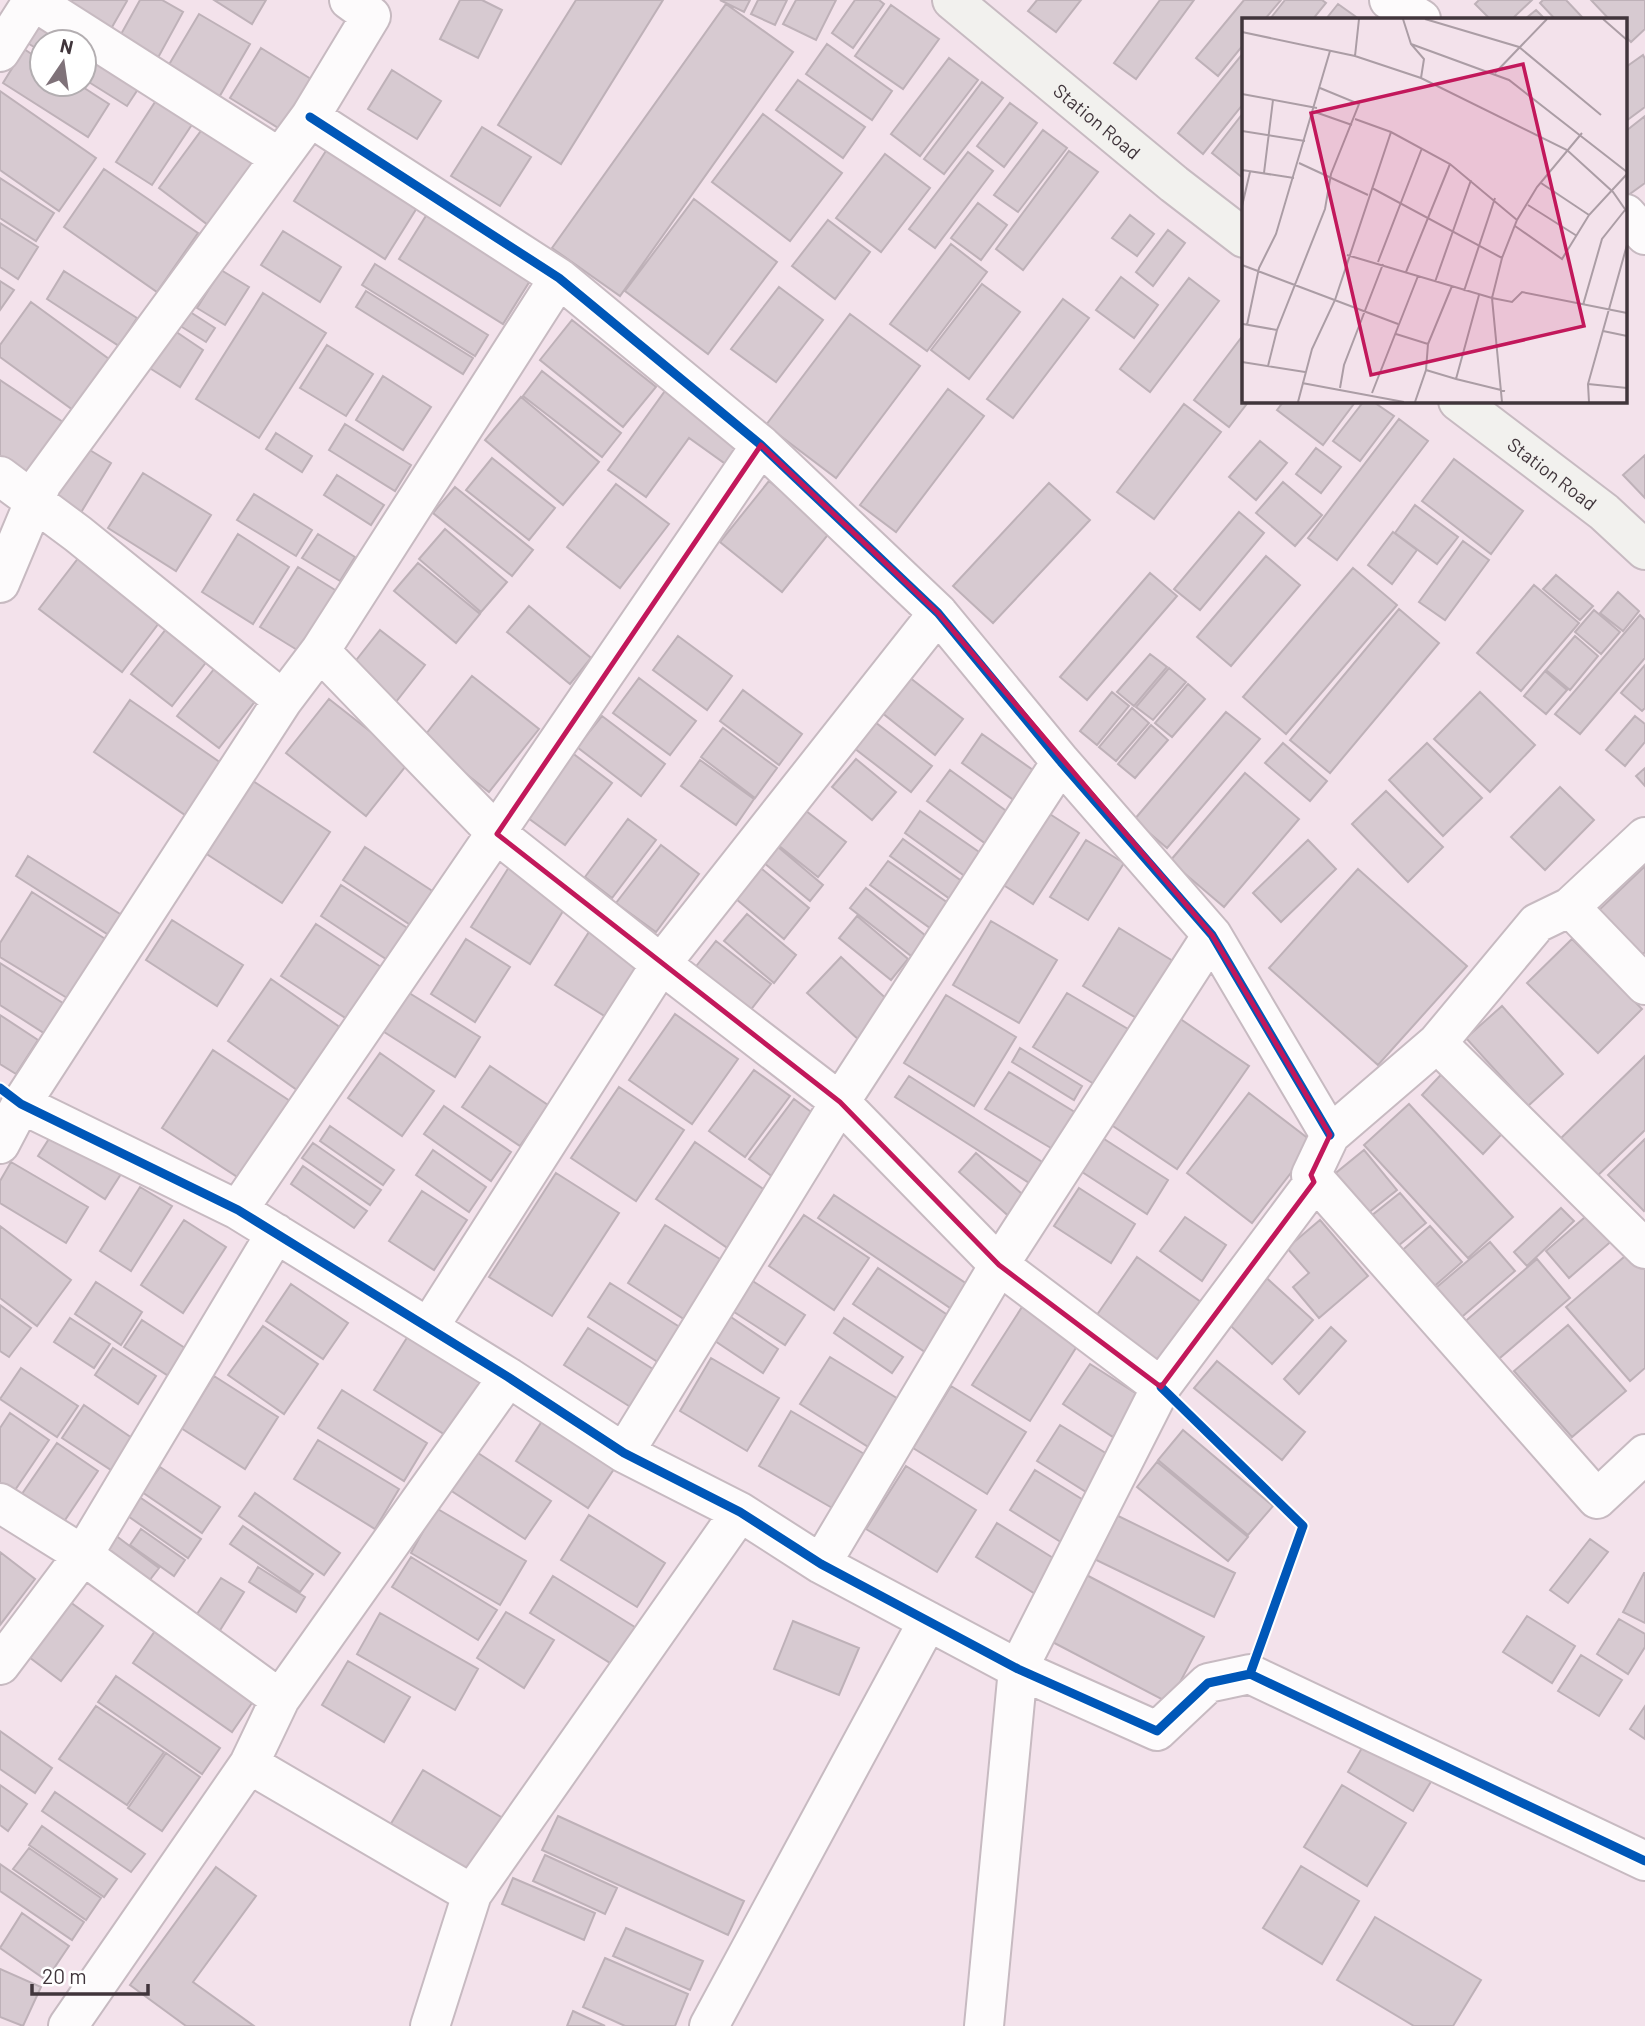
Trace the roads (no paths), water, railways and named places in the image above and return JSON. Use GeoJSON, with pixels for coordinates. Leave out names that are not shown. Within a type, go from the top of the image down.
{"type":"FeatureCollection","features":[{"type":"Feature","properties":{"kind":"main road","name":"Station Road"},"geometry":{"type":"LineString","coordinates":[[952,0],[1174,184],[1242,236]]}},
{"type":"Feature","properties":{"kind":"main road","name":"Station Road"},"geometry":{"type":"LineString","coordinates":[[1459,402],[1604,512],[1645,550]]}},
{"type":"Feature","properties":{"kind":"street"},"geometry":{"type":"LineString","coordinates":[[0,52],[32,0],[280,158]]}},
{"type":"Feature","properties":{"kind":"street"},"geometry":{"type":"LineString","coordinates":[[0,583],[41,483],[310,117],[371,16],[349,0]]}},
{"type":"Feature","properties":{"kind":"street"},"geometry":{"type":"LineString","coordinates":[[1389,0],[1419,18]]}},
{"type":"Feature","properties":{"kind":"street"},"geometry":{"type":"LineString","coordinates":[[1422,18],[1443,0]]}},
{"type":"Feature","properties":{"kind":"street"},"geometry":{"type":"LineString","coordinates":[[310,117],[559,278],[761,445],[938,613],[1061,762],[1212,935],[1330,1135]]}},
{"type":"Feature","properties":{"kind":"street"},"geometry":{"type":"LineString","coordinates":[[1628,216],[1645,235]]}},
{"type":"Feature","properties":{"kind":"street"},"geometry":{"type":"LineString","coordinates":[[0,1144],[21,1104],[283,700],[320,651],[559,278]]}},
{"type":"Feature","properties":{"kind":"street"},"geometry":{"type":"LineString","coordinates":[[238,1210],[761,445]]}},
{"type":"Feature","properties":{"kind":"street"},"geometry":{"type":"LineString","coordinates":[[0,475],[78,534],[283,700]]}},
{"type":"Feature","properties":{"kind":"street"},"geometry":{"type":"LineString","coordinates":[[429,1327],[661,964],[938,613]]}},
{"type":"Feature","properties":{"kind":"street"},"geometry":{"type":"LineString","coordinates":[[320,651],[497,834],[841,1102],[999,1265],[1161,1387]]}},
{"type":"Feature","properties":{"kind":"street"},"geometry":{"type":"LineString","coordinates":[[624,1454],[841,1102],[1061,762]]}},
{"type":"Feature","properties":{"kind":"street"},"geometry":{"type":"LineString","coordinates":[[984,2026],[1018,1668],[1161,1387],[1314,1182],[1311,1175],[1330,1135],[1437,1043],[1537,923],[1570,906],[1645,837]]}},
{"type":"Feature","properties":{"kind":"street"},"geometry":{"type":"LineString","coordinates":[[1570,906],[1645,985]]}},
{"type":"Feature","properties":{"kind":"street"},"geometry":{"type":"LineString","coordinates":[[821,1564],[999,1265],[1212,935]]}},
{"type":"Feature","properties":{"kind":"street"},"geometry":{"type":"LineString","coordinates":[[1437,1043],[1645,1249]]}},
{"type":"Feature","properties":{"kind":"street"},"geometry":{"type":"LineString","coordinates":[[21,1104],[238,1210],[509,1377],[624,1454],[740,1512],[821,1564],[1018,1668],[1157,1731],[1209,1683],[1250,1674],[1645,1860]]}},
{"type":"Feature","properties":{"kind":"street"},"geometry":{"type":"LineString","coordinates":[[1311,1175],[1597,1499],[1645,1454]]}},
{"type":"Feature","properties":{"kind":"street"},"geometry":{"type":"LineString","coordinates":[[0,1665],[83,1555],[276,1233]]}},
{"type":"Feature","properties":{"kind":"street"},"geometry":{"type":"LineString","coordinates":[[68,2026],[249,1764],[280,1699],[509,1377]]}},
{"type":"Feature","properties":{"kind":"street"},"geometry":{"type":"LineString","coordinates":[[0,1503],[83,1555],[280,1699]]}},
{"type":"Feature","properties":{"kind":"street"},"geometry":{"type":"LineString","coordinates":[[430,2026],[472,1894],[740,1512]]}},
{"type":"Feature","properties":{"kind":"street"},"geometry":{"type":"LineString","coordinates":[[709,2026],[928,1621]]}},
{"type":"Feature","properties":{"kind":"street"},"geometry":{"type":"LineString","coordinates":[[249,1764],[472,1894]]}}]}
